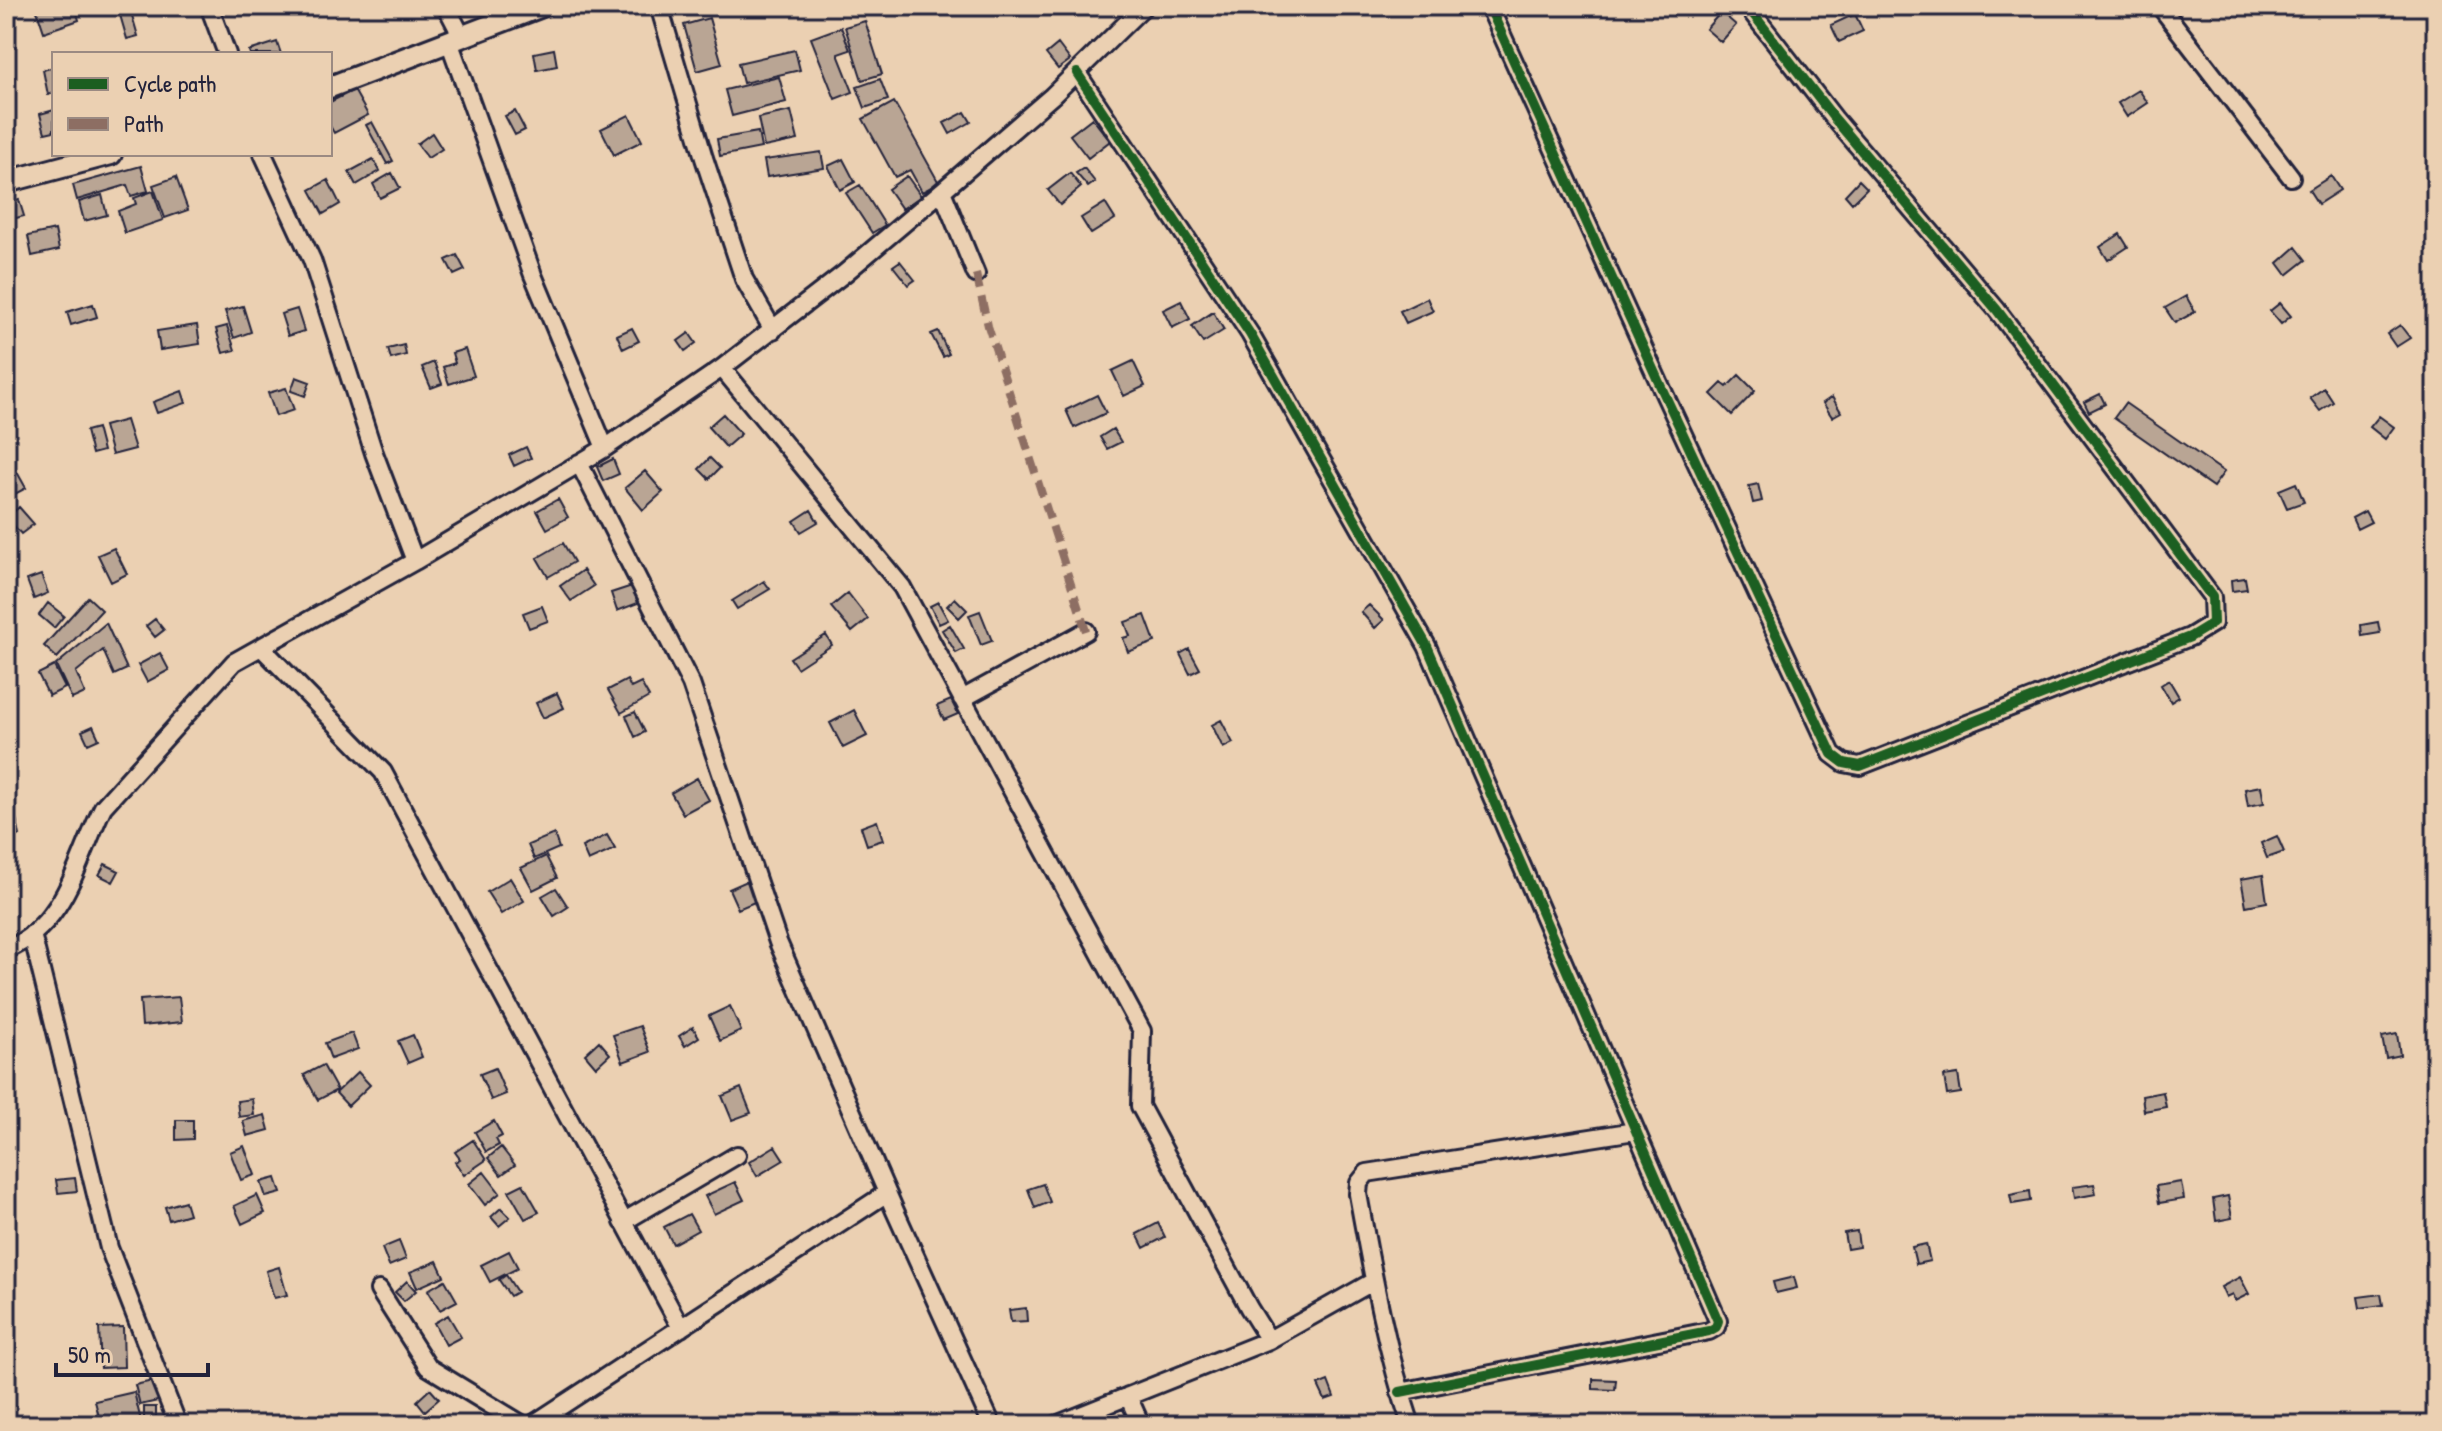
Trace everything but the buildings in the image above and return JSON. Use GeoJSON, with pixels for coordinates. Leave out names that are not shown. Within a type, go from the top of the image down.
{"type":"FeatureCollection","features":[{"type":"Feature","properties":{"kind":"street"},"geometry":{"type":"LineString","coordinates":[[209,6],[226,52]]}},
{"type":"Feature","properties":{"kind":"street"},"geometry":{"type":"LineString","coordinates":[[446,6],[533,275],[605,448]]}},
{"type":"Feature","properties":{"kind":"street"},"geometry":{"type":"LineString","coordinates":[[332,86],[542,6]]}},
{"type":"Feature","properties":{"kind":"street"},"geometry":{"type":"LineString","coordinates":[[659,6],[744,279],[773,330]]}},
{"type":"Feature","properties":{"kind":"street"},"geometry":{"type":"LineString","coordinates":[[6,950],[21,943],[60,906],[103,807],[234,662],[415,561],[605,448],[722,368],[845,273],[942,191],[1077,73],[1144,6]]}},
{"type":"Feature","properties":{"kind":"street"},"geometry":{"type":"LineString","coordinates":[[1489,6],[1661,387],[1832,754],[1844,763],[1860,766],[2190,637],[2213,623],[2212,597],[2006,322],[1834,118],[1747,6]]}},
{"type":"Feature","properties":{"kind":"street"},"geometry":{"type":"LineString","coordinates":[[2160,6],[2291,177]]}},
{"type":"Feature","properties":{"kind":"street"},"geometry":{"type":"LineString","coordinates":[[1077,73],[1250,334],[1427,646],[1718,1321],[1716,1327],[1709,1331],[1400,1392]]}},
{"type":"Feature","properties":{"kind":"street"},"geometry":{"type":"LineString","coordinates":[[6,182],[104,156]]}},
{"type":"Feature","properties":{"kind":"street"},"geometry":{"type":"LineString","coordinates":[[264,156],[312,260],[374,453],[415,561]]}},
{"type":"Feature","properties":{"kind":"street"},"geometry":{"type":"LineString","coordinates":[[942,191],[976,274]]}},
{"type":"Feature","properties":{"kind":"street"},"geometry":{"type":"LineString","coordinates":[[722,368],[902,587],[1142,1031],[1140,1106],[1269,1340]]}},
{"type":"Feature","properties":{"kind":"street"},"geometry":{"type":"LineString","coordinates":[[579,463],[691,684],[778,942],[992,1425]]}},
{"type":"Feature","properties":{"kind":"street"},"geometry":{"type":"LineString","coordinates":[[962,699],[1086,631]]}},
{"type":"Feature","properties":{"kind":"street"},"geometry":{"type":"LineString","coordinates":[[261,647],[383,772],[681,1328]]}},
{"type":"Feature","properties":{"kind":"street"},"geometry":{"type":"LineString","coordinates":[[32,934],[109,1248],[178,1425]]}},
{"type":"Feature","properties":{"kind":"street"},"geometry":{"type":"LineString","coordinates":[[1411,1425],[1400,1392],[1374,1281],[1358,1194],[1359,1183],[1367,1173],[1635,1131]]}},
{"type":"Feature","properties":{"kind":"street"},"geometry":{"type":"LineString","coordinates":[[623,1222],[737,1155]]}},
{"type":"Feature","properties":{"kind":"street"},"geometry":{"type":"LineString","coordinates":[[532,1425],[887,1193]]}},
{"type":"Feature","properties":{"kind":"street"},"geometry":{"type":"LineString","coordinates":[[1056,1425],[1269,1340],[1374,1281]]}},
{"type":"Feature","properties":{"kind":"street"},"geometry":{"type":"LineString","coordinates":[[379,1290],[428,1367],[523,1425]]}},
{"type":"Feature","properties":{"kind":"street"},"geometry":{"type":"LineString","coordinates":[[1128,1396],[1141,1425]]}},
{"type":"Feature","properties":{"kind":"marked path"},"geometry":{"type":"LineString","coordinates":[[976,274],[988,326],[1086,631]]}},
{"type":"Feature","properties":{"kind":"cycle path"},"geometry":{"type":"LineString","coordinates":[[1489,6],[1661,387],[1832,754],[1844,763],[1860,766],[2190,637],[2213,623],[2212,597],[1997,310],[1834,118],[1747,6]]}},
{"type":"Feature","properties":{"kind":"cycle path"},"geometry":{"type":"LineString","coordinates":[[1077,73],[1250,334],[1427,646],[1718,1321],[1716,1327],[1709,1331],[1400,1392]]}}]}
